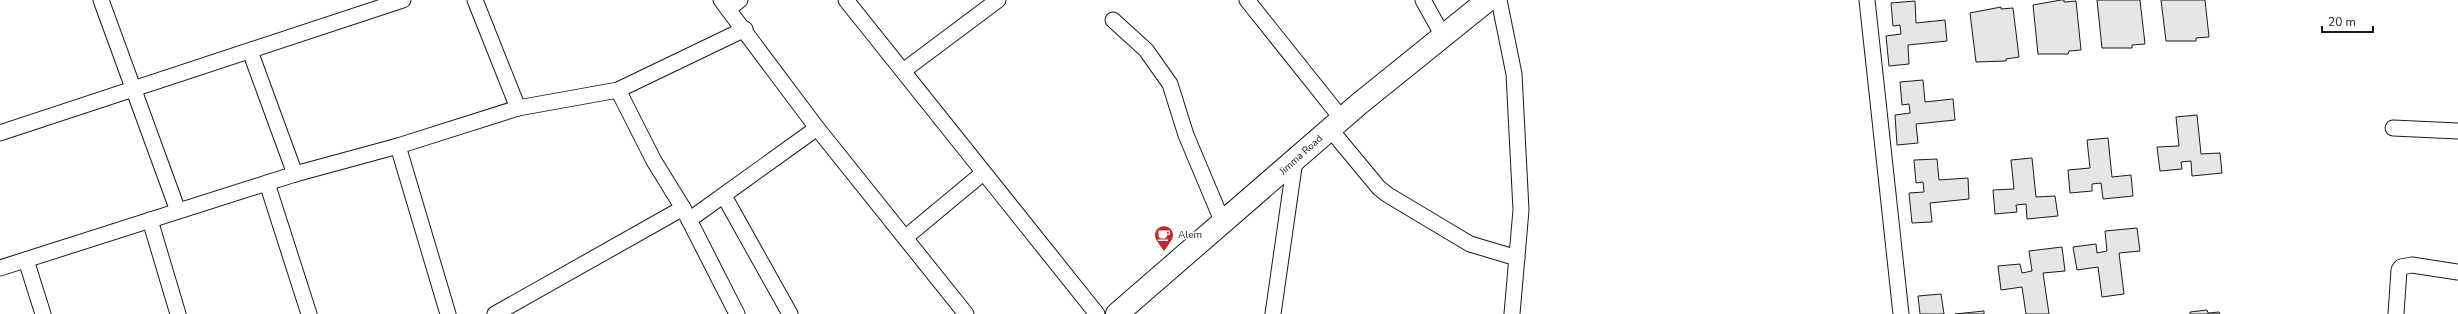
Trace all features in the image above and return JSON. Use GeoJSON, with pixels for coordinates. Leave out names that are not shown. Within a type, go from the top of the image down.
{"type":"FeatureCollection","features":[{"type":"Feature","properties":{"kind":"highway","name":"Jimma Road"},"geometry":{"type":"LineString","coordinates":[[1117,314],[1336,124],[1488,0]]}},
{"type":"Feature","properties":{"kind":"street"},"geometry":{"type":"LineString","coordinates":[[101,0],[178,211]]}},
{"type":"Feature","properties":{"kind":"street"},"geometry":{"type":"LineString","coordinates":[[0,133],[403,0]]}},
{"type":"Feature","properties":{"kind":"street"},"geometry":{"type":"LineString","coordinates":[[476,0],[518,108]]}},
{"type":"Feature","properties":{"kind":"street"},"geometry":{"type":"LineString","coordinates":[[740,0],[725,4],[817,128],[966,314]]}},
{"type":"Feature","properties":{"kind":"street"},"geometry":{"type":"LineString","coordinates":[[846,0],[1097,314]]}},
{"type":"Feature","properties":{"kind":"street"},"geometry":{"type":"LineString","coordinates":[[903,71],[998,0]]}},
{"type":"Feature","properties":{"kind":"street"},"geometry":{"type":"LineString","coordinates":[[1247,0],[1336,124],[1379,188],[1388,195],[1470,244],[1517,258]]}},
{"type":"Feature","properties":{"kind":"street"},"geometry":{"type":"LineString","coordinates":[[1423,0],[1442,36]]}},
{"type":"Feature","properties":{"kind":"street"},"geometry":{"type":"LineString","coordinates":[[1499,0],[1514,74],[1521,210],[1512,314]]}},
{"type":"Feature","properties":{"kind":"street"},"geometry":{"type":"LineString","coordinates":[[1867,0],[1901,314]]}},
{"type":"Feature","properties":{"kind":"street"},"geometry":{"type":"LineString","coordinates":[[1113,20],[1146,50],[1170,84],[1186,134],[1223,223]]}},
{"type":"Feature","properties":{"kind":"street"},"geometry":{"type":"LineString","coordinates":[[0,268],[295,174],[398,146],[518,108],[618,90],[744,29]]}},
{"type":"Feature","properties":{"kind":"street"},"geometry":{"type":"LineString","coordinates":[[250,51],[295,174]]}},
{"type":"Feature","properties":{"kind":"street"},"geometry":{"type":"LineString","coordinates":[[618,90],[654,161],[686,214],[737,314]]}},
{"type":"Feature","properties":{"kind":"street"},"geometry":{"type":"LineString","coordinates":[[495,314],[686,214],[724,196],[817,128]]}},
{"type":"Feature","properties":{"kind":"street"},"geometry":{"type":"LineString","coordinates":[[2393,128],[2458,131]]}},
{"type":"Feature","properties":{"kind":"street"},"geometry":{"type":"LineString","coordinates":[[398,146],[448,314]]}},
{"type":"Feature","properties":{"kind":"street"},"geometry":{"type":"LineString","coordinates":[[1273,314],[1295,160]]}},
{"type":"Feature","properties":{"kind":"street"},"geometry":{"type":"LineString","coordinates":[[906,238],[983,173]]}},
{"type":"Feature","properties":{"kind":"street"},"geometry":{"type":"LineString","coordinates":[[267,183],[309,314]]}},
{"type":"Feature","properties":{"kind":"street"},"geometry":{"type":"LineString","coordinates":[[724,196],[790,314]]}},
{"type":"Feature","properties":{"kind":"street"},"geometry":{"type":"LineString","coordinates":[[150,220],[178,314]]}},
{"type":"Feature","properties":{"kind":"street"},"geometry":{"type":"LineString","coordinates":[[26,260],[43,314]]}},
{"type":"Feature","properties":{"kind":"street"},"geometry":{"type":"LineString","coordinates":[[2396,314],[2399,270],[2401,267],[2412,265],[2458,272]]}},
{"type":"Feature","properties":{"kind":"building"},"geometry":{"type":"Polygon","coordinates":[[[2064,0],[2064,2],[2076,1],[2081,50],[2069,51],[2068,54],[2038,54],[2033,5],[2064,0]]]}},
{"type":"Feature","properties":{"kind":"building"},"geometry":{"type":"Polygon","coordinates":[[[2097,0],[2140,0],[2145,44],[2132,45],[2132,48],[2102,48],[2097,0]]]}},
{"type":"Feature","properties":{"kind":"building"},"geometry":{"type":"Polygon","coordinates":[[[2161,0],[2205,0],[2209,37],[2196,38],[2196,41],[2166,41],[2161,0]]]}},
{"type":"Feature","properties":{"kind":"building"},"geometry":{"type":"Polygon","coordinates":[[[1915,1],[1916,23],[1945,20],[1947,41],[1908,45],[1909,64],[1889,66],[1886,36],[1901,34],[1900,25],[1893,26],[1891,3],[1915,1]]]}},
{"type":"Feature","properties":{"kind":"building"},"geometry":{"type":"Polygon","coordinates":[[[2001,7],[2001,9],[2013,8],[2019,57],[2006,59],[2006,61],[1976,62],[1970,13],[2001,7]]]}},
{"type":"Feature","properties":{"kind":"building"},"geometry":{"type":"Polygon","coordinates":[[[1923,80],[1925,102],[1953,99],[1955,120],[1916,124],[1918,143],[1897,145],[1895,115],[1910,113],[1909,104],[1902,105],[1900,82],[1923,80]]]}},
{"type":"Feature","properties":{"kind":"building"},"geometry":{"type":"Polygon","coordinates":[[[2197,115],[2201,154],[2220,153],[2222,173],[2192,176],[2191,161],[2181,162],[2182,169],[2160,171],[2157,147],[2179,146],[2176,117],[2197,115]]]}},
{"type":"Feature","properties":{"kind":"building"},"geometry":{"type":"Polygon","coordinates":[[[2108,138],[2112,177],[2131,175],[2133,196],[2103,199],[2101,183],[2092,184],[2092,191],[2070,193],[2068,170],[2090,168],[2087,140],[2108,138]]]}},
{"type":"Feature","properties":{"kind":"building"},"geometry":{"type":"Polygon","coordinates":[[[2032,158],[2036,197],[2055,196],[2058,216],[2027,219],[2026,204],[2016,205],[2017,212],[1995,214],[1993,190],[2014,189],[2011,160],[2032,158]]]}},
{"type":"Feature","properties":{"kind":"building"},"geometry":{"type":"Polygon","coordinates":[[[1937,159],[1939,180],[1968,178],[1969,199],[1930,203],[1932,222],[1912,223],[1909,193],[1924,192],[1923,182],[1916,183],[1914,160],[1937,159]]]}},
{"type":"Feature","properties":{"kind":"building"},"geometry":{"type":"Polygon","coordinates":[[[2137,228],[2140,251],[2119,253],[2124,294],[2102,297],[2098,267],[2077,270],[2073,247],[2096,244],[2097,253],[2107,251],[2105,231],[2137,228]]]}},
{"type":"Feature","properties":{"kind":"building"},"geometry":{"type":"Polygon","coordinates":[[[2062,247],[2065,271],[2043,273],[2049,314],[2026,314],[2022,287],[2001,290],[1998,266],[2020,264],[2022,273],[2032,271],[2029,251],[2062,247]]]}},
{"type":"Feature","properties":{"kind":"building"},"geometry":{"type":"Polygon","coordinates":[[[1941,294],[1944,314],[1920,314],[1918,296],[1941,294]]]}},
{"type":"Feature","properties":{"kind":"building"},"geometry":{"type":"Polygon","coordinates":[[[2207,310],[2208,313],[2219,312],[2220,314],[2190,314],[2190,312],[2207,310]]]}},
{"type":"Feature","properties":{"kind":"building"},"geometry":{"type":"Polygon","coordinates":[[[1984,311],[1984,314],[1955,314],[1984,311]]]}},
{"type":"Feature","properties":{"kind":"place","name":"Alem"},"geometry":{"type":"Point","coordinates":[1164,252]}}]}
